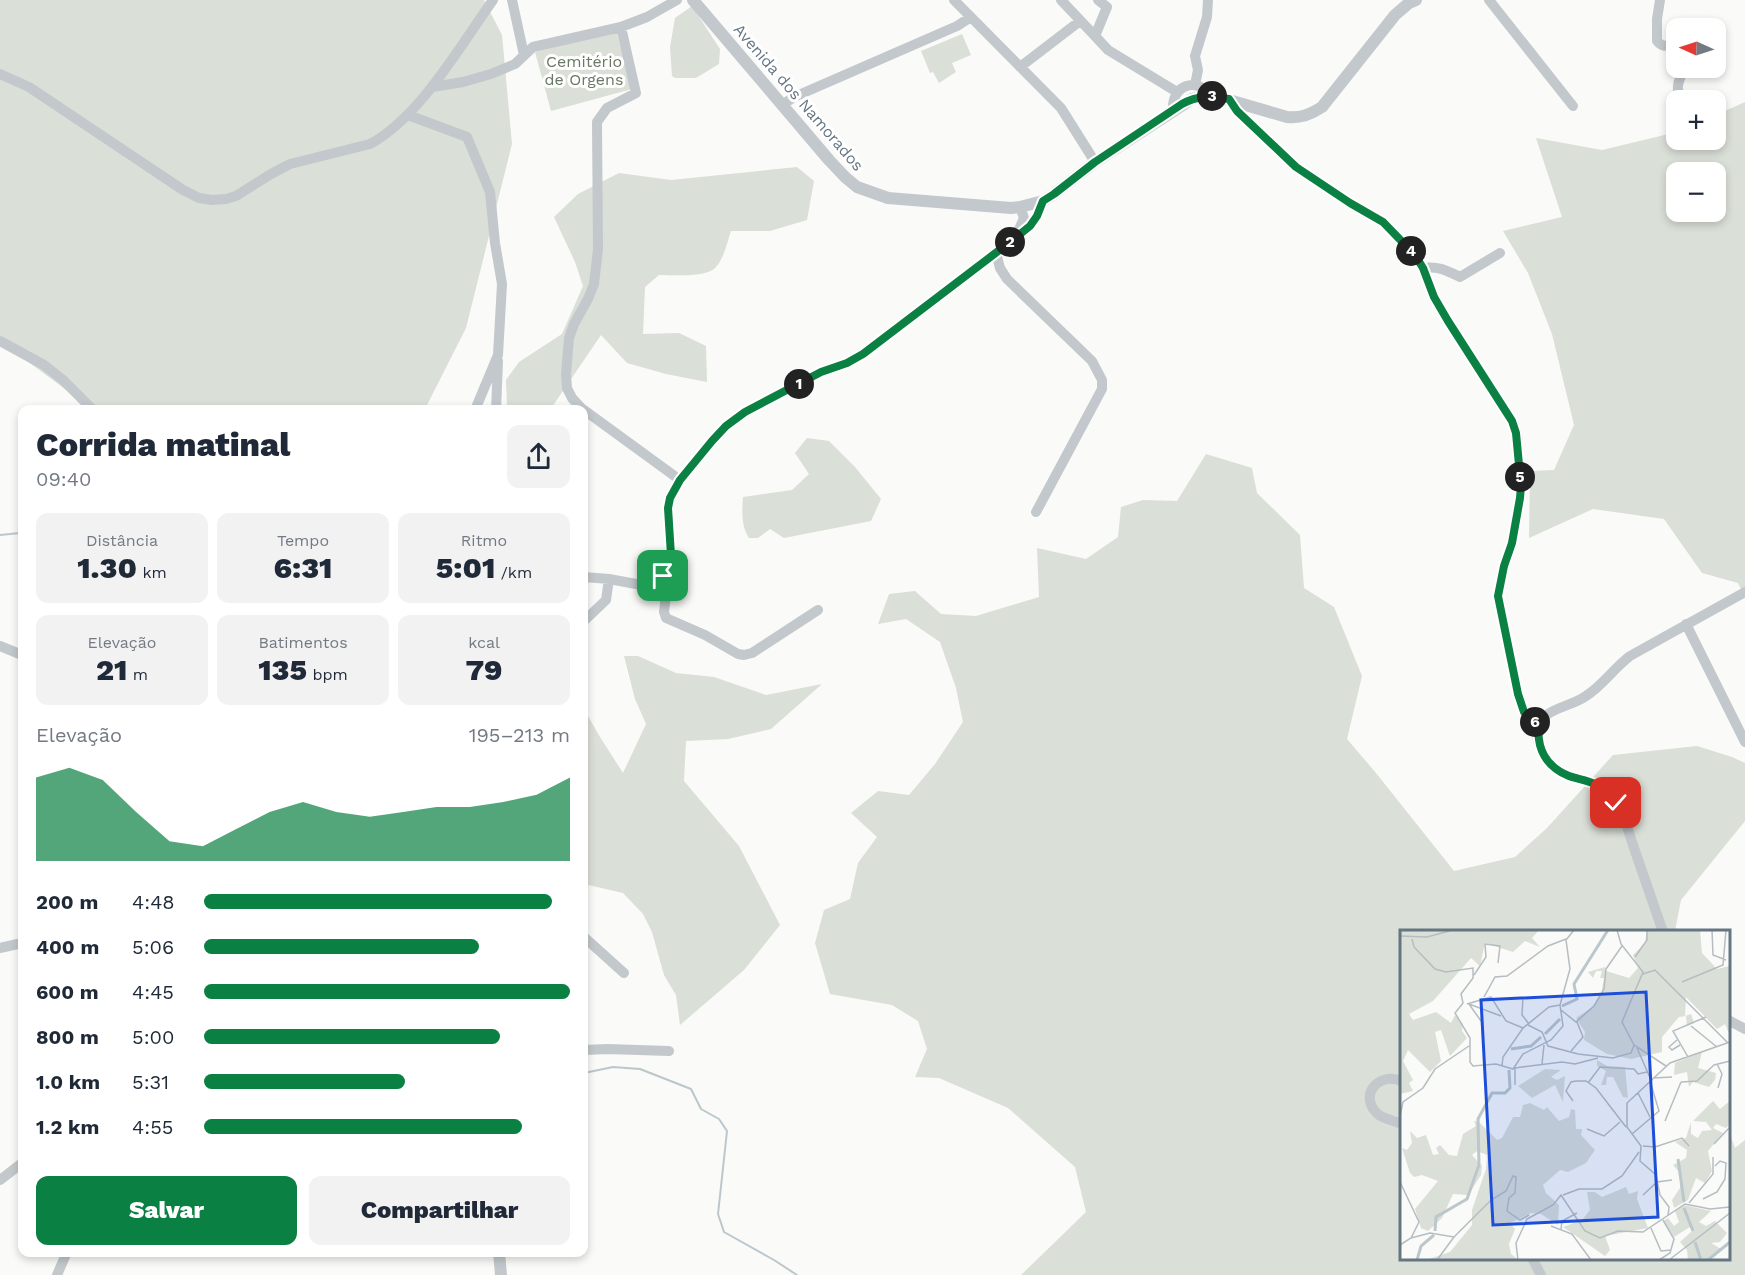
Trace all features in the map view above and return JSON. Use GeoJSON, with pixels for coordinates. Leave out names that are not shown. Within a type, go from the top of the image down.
{"type":"FeatureCollection","features":[{"type":"Feature","properties":{"kind":"street"},"geometry":{"type":"LineString","coordinates":[[0,74],[28,87],[183,190],[199,198],[226,199],[236,196],[290,164],[370,144],[378,139],[408,115],[432,87],[493,0]]}},
{"type":"Feature","properties":{"kind":"street"},"geometry":{"type":"LineString","coordinates":[[512,0],[524,55]]}},
{"type":"Feature","properties":{"kind":"street"},"geometry":{"type":"LineString","coordinates":[[432,87],[491,74],[515,64],[533,47],[621,27],[647,17],[677,0]]}},
{"type":"Feature","properties":{"kind":"street"},"geometry":{"type":"LineString","coordinates":[[954,0],[1061,108],[1095,162]]}},
{"type":"Feature","properties":{"kind":"street"},"geometry":{"type":"LineString","coordinates":[[1062,0],[1108,50],[1177,92]]}},
{"type":"Feature","properties":{"kind":"street"},"geometry":{"type":"LineString","coordinates":[[1095,36],[1107,7],[1098,0]]}},
{"type":"Feature","properties":{"kind":"street"},"geometry":{"type":"LineString","coordinates":[[1195,85],[1198,70],[1195,56],[1207,17],[1208,0]]}},
{"type":"Feature","properties":{"kind":"street","name":"Avenida dos Namorados"},"geometry":{"type":"LineString","coordinates":[[698,1],[782,105],[844,177],[857,187],[888,198],[1020,207],[1043,201],[1095,162],[1192,99],[1212,96],[1287,117],[1308,116],[1322,107],[1395,15],[1416,0]]}},
{"type":"Feature","properties":{"kind":"street"},"geometry":{"type":"LineString","coordinates":[[1489,0],[1573,106]]}},
{"type":"Feature","properties":{"kind":"street"},"geometry":{"type":"LineString","coordinates":[[1660,0],[1657,41],[1666,47]]}},
{"type":"Feature","properties":{"kind":"street"},"geometry":{"type":"LineString","coordinates":[[782,105],[794,97],[957,26],[971,17]]}},
{"type":"Feature","properties":{"kind":"street"},"geometry":{"type":"LineString","coordinates":[[1020,66],[1080,21]]}},
{"type":"Feature","properties":{"kind":"street"},"geometry":{"type":"LineString","coordinates":[[578,405],[567,388],[569,338],[573,324],[594,284],[598,249],[597,122],[607,108],[636,93],[621,27]]}},
{"type":"Feature","properties":{"kind":"street"},"geometry":{"type":"LineString","coordinates":[[1173,111],[1177,92],[1188,85],[1207,90],[1212,96]]}},
{"type":"Feature","properties":{"kind":"street"},"geometry":{"type":"LineString","coordinates":[[1229,99],[1237,111],[1296,167],[1383,222],[1415,255],[1423,268],[1434,297],[1512,421],[1516,433],[1521,486],[1512,543],[1504,566],[1498,596],[1518,694],[1524,712],[1539,724]]}},
{"type":"Feature","properties":{"kind":"street"},"geometry":{"type":"LineString","coordinates":[[408,115],[467,137],[490,192],[502,284],[496,405]]}},
{"type":"Feature","properties":{"kind":"street"},"geometry":{"type":"LineString","coordinates":[[588,577],[647,586],[657,584],[663,576],[671,555],[668,508],[670,498],[680,480],[728,424],[745,412],[821,372],[847,363],[863,354],[1030,226],[1043,201]]}},
{"type":"Feature","properties":{"kind":"street"},"geometry":{"type":"LineString","coordinates":[[1014,239],[1024,218],[1020,207]]}},
{"type":"Feature","properties":{"kind":"street"},"geometry":{"type":"LineString","coordinates":[[996,253],[1000,268],[1007,279],[1092,361],[1102,380],[1102,389],[1036,512]]}},
{"type":"Feature","properties":{"kind":"street"},"geometry":{"type":"LineString","coordinates":[[1423,268],[1443,268],[1460,277],[1500,254]]}},
{"type":"Feature","properties":{"kind":"street"},"geometry":{"type":"LineString","coordinates":[[3,342],[44,365],[88,405]]}},
{"type":"Feature","properties":{"kind":"street"},"geometry":{"type":"LineString","coordinates":[[477,405],[498,355]]}},
{"type":"Feature","properties":{"kind":"street"},"geometry":{"type":"LineString","coordinates":[[588,414],[680,480]]}},
{"type":"Feature","properties":{"kind":"street"},"geometry":{"type":"LineString","coordinates":[[663,576],[667,586],[664,612],[666,618],[705,635],[738,654],[752,653],[818,610]]}},
{"type":"Feature","properties":{"kind":"street"},"geometry":{"type":"LineString","coordinates":[[588,617],[606,600],[609,579]]}},
{"type":"Feature","properties":{"kind":"street"},"geometry":{"type":"LineString","coordinates":[[1662,930],[1621,811],[1603,789],[1595,784],[1568,776],[1557,770],[1547,760],[1537,737],[1539,724],[1546,715],[1587,696],[1630,656],[1745,592]]}},
{"type":"Feature","properties":{"kind":"street"},"geometry":{"type":"LineString","coordinates":[[1686,624],[1745,742]]}},
{"type":"Feature","properties":{"kind":"street"},"geometry":{"type":"LineString","coordinates":[[0,646],[18,653]]}},
{"type":"Feature","properties":{"kind":"street"},"geometry":{"type":"LineString","coordinates":[[588,941],[624,973]]}},
{"type":"Feature","properties":{"kind":"street"},"geometry":{"type":"LineString","coordinates":[[0,948],[18,944]]}},
{"type":"Feature","properties":{"kind":"street"},"geometry":{"type":"LineString","coordinates":[[1730,1021],[1745,1029]]}},
{"type":"Feature","properties":{"kind":"street"},"geometry":{"type":"LineString","coordinates":[[588,1050],[669,1051]]}},
{"type":"Feature","properties":{"kind":"street"},"geometry":{"type":"LineString","coordinates":[[1400,1080],[1395,1078],[1382,1079],[1375,1084],[1370,1093],[1371,1104],[1379,1115],[1400,1124]]}},
{"type":"Feature","properties":{"kind":"street"},"geometry":{"type":"LineString","coordinates":[[0,1180],[18,1165]]}},
{"type":"Feature","properties":{"kind":"street"},"geometry":{"type":"LineString","coordinates":[[57,1275],[65,1257]]}},
{"type":"Feature","properties":{"kind":"street"},"geometry":{"type":"LineString","coordinates":[[499,1257],[501,1275]]}},
{"type":"Feature","properties":{"kind":"street"},"geometry":{"type":"LineString","coordinates":[[1533,1260],[1541,1275]]}},
{"type":"Feature","properties":{"kind":"green space"},"geometry":{"type":"Polygon","coordinates":[[[0,0],[484,0],[502,35],[512,144],[466,328],[427,405],[87,405],[0,341],[0,0]]]}},
{"type":"Feature","properties":{"kind":"green space"},"geometry":{"type":"Polygon","coordinates":[[[692,6],[720,49],[719,64],[696,78],[675,78],[672,76],[670,47],[675,18],[692,6]]]}},
{"type":"Feature","properties":{"kind":"green space","name":"Cemitério de Orgens"},"geometry":{"type":"Polygon","coordinates":[[[616,30],[632,89],[551,111],[535,52],[616,30]]]}},
{"type":"Feature","properties":{"kind":"green space"},"geometry":{"type":"Polygon","coordinates":[[[962,34],[971,55],[952,63],[956,72],[939,83],[933,72],[930,73],[921,51],[962,34]]]}},
{"type":"Feature","properties":{"kind":"green space"},"geometry":{"type":"Polygon","coordinates":[[[1745,102],[1745,598],[1738,583],[1702,573],[1664,519],[1593,509],[1529,538],[1530,471],[1554,470],[1574,425],[1552,334],[1528,273],[1503,231],[1562,217],[1536,138],[1602,150],[1666,135],[1666,150],[1726,150],[1726,111],[1745,102]]]}},
{"type":"Feature","properties":{"kind":"green space"},"geometry":{"type":"Polygon","coordinates":[[[797,167],[814,181],[807,220],[770,231],[731,231],[721,259],[712,271],[689,275],[659,275],[645,287],[643,334],[679,333],[706,346],[707,382],[627,363],[601,335],[553,405],[507,405],[506,380],[519,362],[562,334],[583,286],[575,262],[554,217],[578,194],[619,173],[671,180],[797,167]]]}},
{"type":"Feature","properties":{"kind":"green space"},"geometry":{"type":"Polygon","coordinates":[[[807,438],[829,441],[855,467],[881,499],[871,521],[784,538],[770,529],[758,538],[749,538],[743,523],[743,497],[792,490],[809,474],[795,453],[807,438]]]}},
{"type":"Feature","properties":{"kind":"green space"},"geometry":{"type":"Polygon","coordinates":[[[1206,454],[1252,468],[1257,493],[1300,535],[1304,588],[1334,607],[1362,676],[1347,739],[1454,871],[1515,857],[1547,828],[1613,755],[1697,746],[1745,763],[1745,821],[1681,900],[1675,930],[1400,930],[1400,1260],[1730,1260],[1730,1135],[1735,1148],[1745,1140],[1745,1275],[1021,1275],[1086,1212],[1075,1167],[1008,1108],[939,1078],[915,1077],[927,1049],[918,1021],[892,1005],[830,994],[815,943],[824,910],[850,899],[858,863],[877,837],[851,813],[878,791],[909,795],[935,764],[963,722],[956,688],[940,642],[906,619],[878,624],[889,594],[915,591],[941,614],[976,616],[1039,597],[1037,548],[1086,559],[1118,537],[1121,507],[1143,500],[1177,501],[1206,454]]]}},
{"type":"Feature","properties":{"kind":"green space"},"geometry":{"type":"Polygon","coordinates":[[[624,656],[638,656],[676,673],[714,677],[766,695],[822,684],[771,729],[728,739],[686,741],[684,781],[739,846],[780,925],[744,970],[680,1025],[676,995],[664,975],[652,932],[643,914],[623,893],[588,885],[588,716],[623,773],[646,724],[635,699],[624,656]]]}},
{"type":"Feature","properties":{"kind":"waterway"},"geometry":{"type":"LineString","coordinates":[[0,535],[18,533]]}},
{"type":"Feature","properties":{"kind":"waterway"},"geometry":{"type":"LineString","coordinates":[[588,1072],[613,1067],[640,1069],[691,1089],[701,1109],[719,1119],[727,1131],[718,1214],[724,1232],[797,1275]]}},
{"type":"Feature","properties":{"kind":"route"},"geometry":{"type":"LineString","coordinates":[[663,576],[671,555],[668,508],[674,488],[726,426],[745,412],[821,372],[847,363],[863,354],[1030,226],[1043,201],[1095,162],[1182,104],[1205,96],[1229,99],[1237,111],[1296,167],[1383,222],[1415,255],[1448,321],[1512,421],[1516,433],[1521,486],[1512,543],[1500,581],[1498,596],[1518,694],[1524,712],[1539,724],[1537,737],[1547,760],[1557,770],[1568,776],[1595,784],[1616,803]]}}]}
